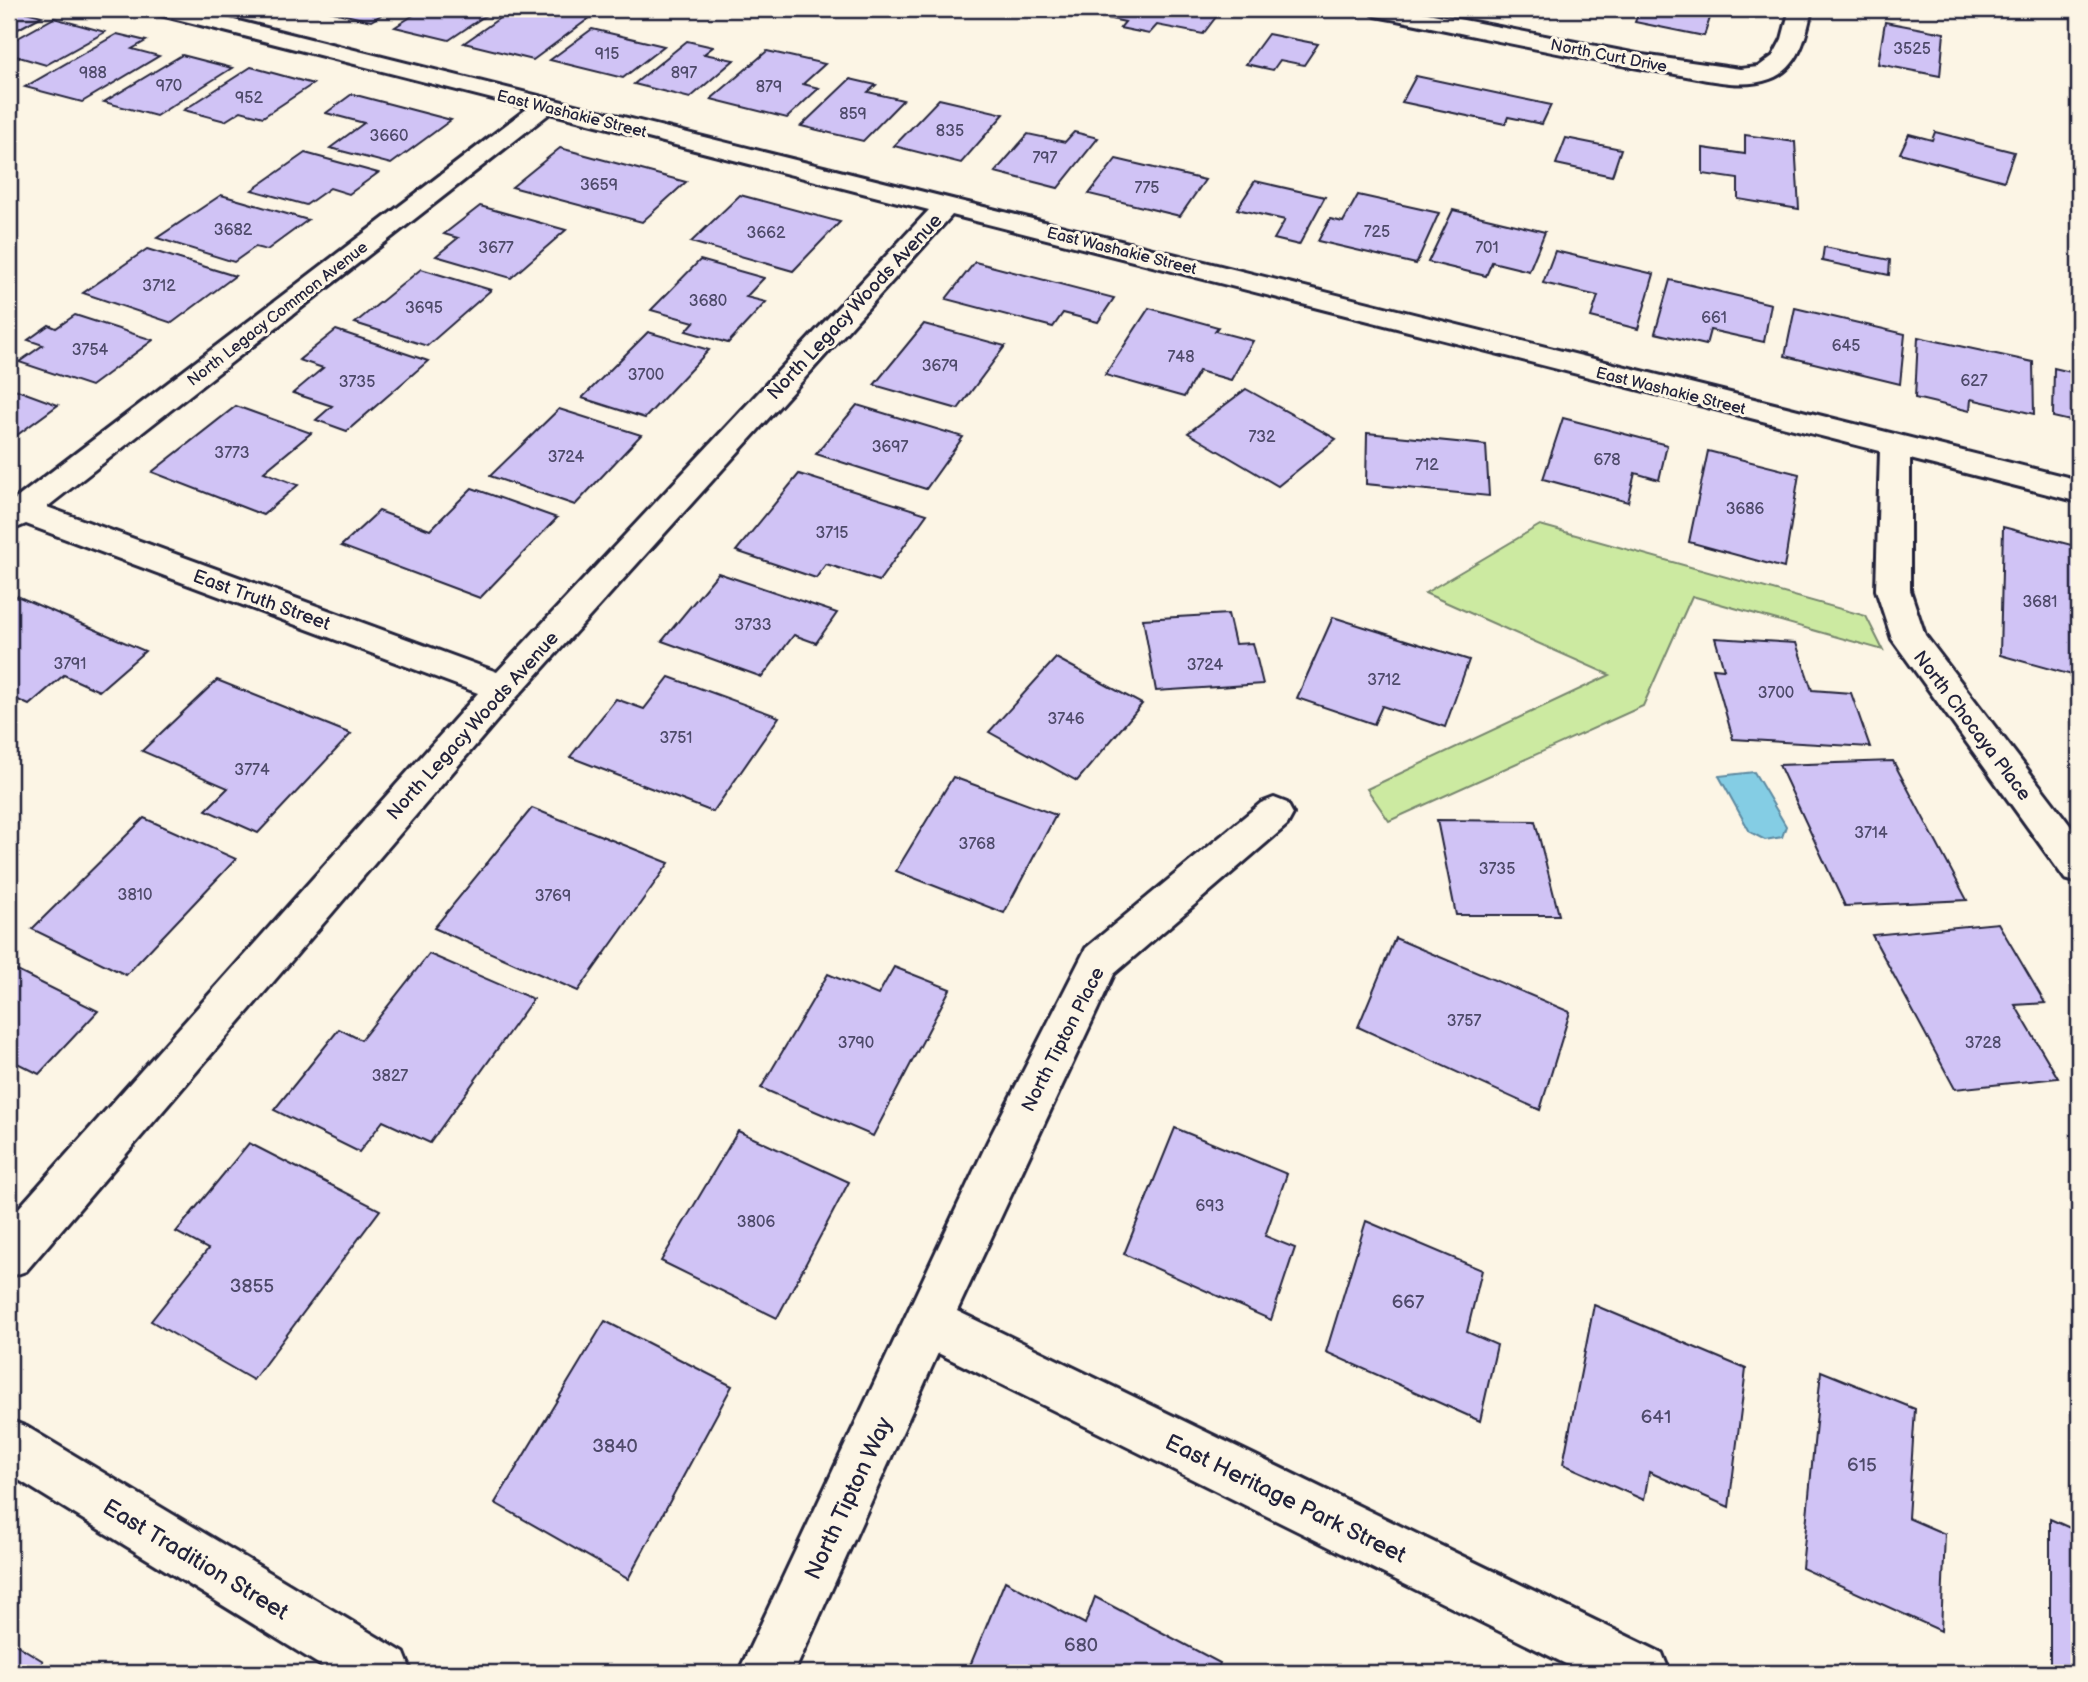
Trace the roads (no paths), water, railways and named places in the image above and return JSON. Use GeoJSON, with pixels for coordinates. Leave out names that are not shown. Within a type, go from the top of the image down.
{"type":"FeatureCollection","features":[{"type":"Feature","properties":{"kind":"street","name":"East Washakie Street"},"geometry":{"type":"LineString","coordinates":[[165,9],[2079,491]]}},
{"type":"Feature","properties":{"kind":"street","name":"North Curt Drive"},"geometry":{"type":"LineString","coordinates":[[1376,9],[1704,74],[1761,75],[1790,55],[1801,9]]}},
{"type":"Feature","properties":{"kind":"street","name":"North Legacy Common Avenue"},"geometry":{"type":"LineString","coordinates":[[15,515],[545,106]]}},
{"type":"Feature","properties":{"kind":"street","name":"North Legacy Woods Avenue"},"geometry":{"type":"LineString","coordinates":[[9,1254],[503,688],[946,205]]}},
{"type":"Feature","properties":{"kind":"street","name":"North Chocaya Place"},"geometry":{"type":"LineString","coordinates":[[1895,446],[1893,590],[1909,639],[2079,867]]}},
{"type":"Feature","properties":{"kind":"street","name":"East Truth Street"},"geometry":{"type":"LineString","coordinates":[[15,515],[503,688]]}},
{"type":"Feature","properties":{"kind":"street","name":"North Tipton Place"},"geometry":{"type":"LineString","coordinates":[[930,1323],[1004,1156],[1100,961],[1273,814]]}},
{"type":"Feature","properties":{"kind":"street","name":"North Tipton Way"},"geometry":{"type":"LineString","coordinates":[[765,1673],[930,1323]]}},
{"type":"Feature","properties":{"kind":"street","name":"East Heritage Park Street"},"geometry":{"type":"LineString","coordinates":[[930,1323],[1642,1673]]}},
{"type":"Feature","properties":{"kind":"street","name":"East Tradition Street"},"geometry":{"type":"LineString","coordinates":[[9,1444],[384,1673]]}},
{"type":"Feature","properties":{"kind":"water"},"geometry":{"type":"Polygon","coordinates":[[[1754,772],[1786,826],[1782,837],[1765,840],[1750,832],[1719,776],[1754,772]]]}}]}
